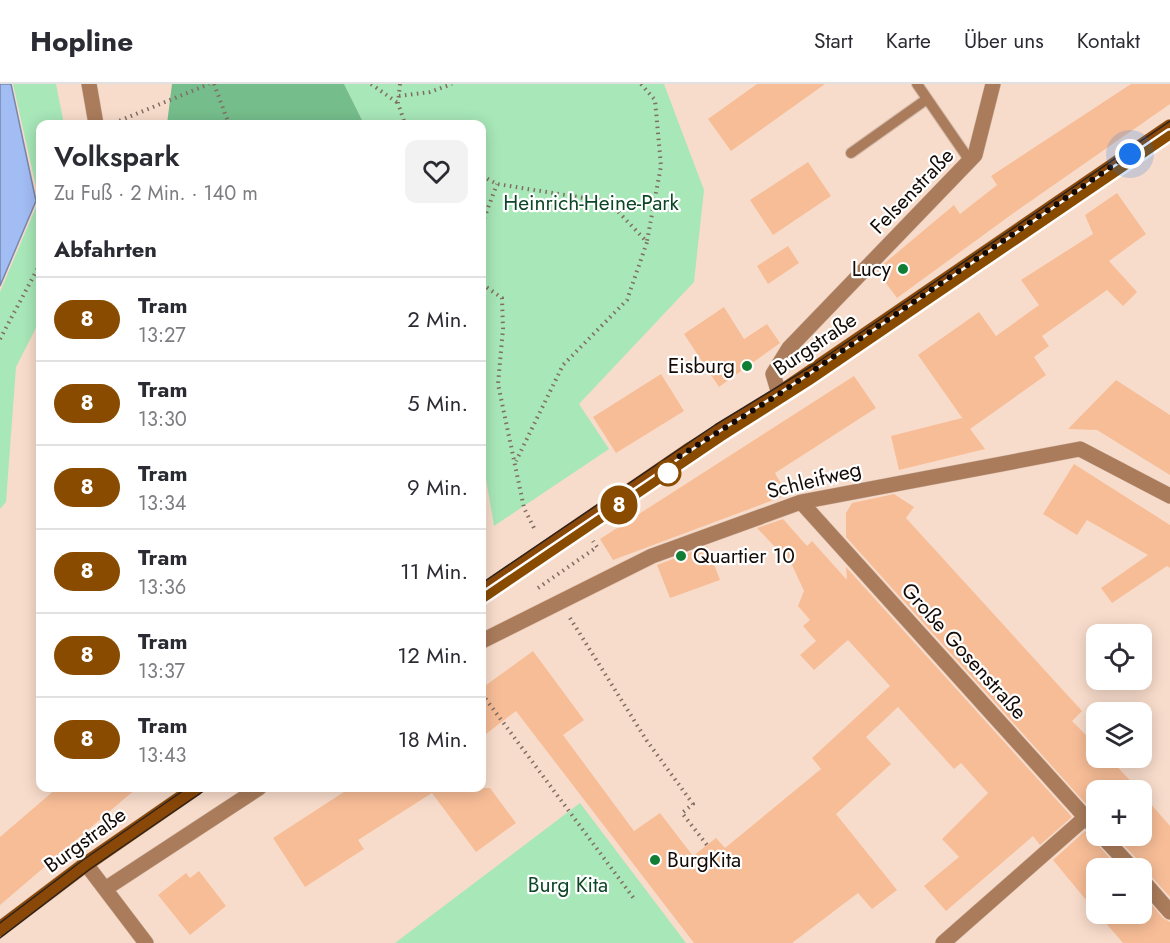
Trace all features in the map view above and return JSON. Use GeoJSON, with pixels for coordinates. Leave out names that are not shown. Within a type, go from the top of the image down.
{"type":"FeatureCollection","features":[{"type":"Feature","properties":{"kind":"street"},"geometry":{"type":"LineString","coordinates":[[89,84],[95,120]]}},
{"type":"Feature","properties":{"kind":"street","name":"Felsenstraße"},"geometry":{"type":"LineString","coordinates":[[779,394],[772,374],[789,348],[975,155],[993,84]]}},
{"type":"Feature","properties":{"kind":"street","name":"Burgstraße"},"geometry":{"type":"LineString","coordinates":[[486,589],[691,449],[779,394],[1170,127]]}},
{"type":"Feature","properties":{"kind":"street","name":"Schleifweg"},"geometry":{"type":"LineString","coordinates":[[486,639],[652,556],[801,502],[1080,449],[1170,496]]}},
{"type":"Feature","properties":{"kind":"street","name":"Große Gosenstraße"},"geometry":{"type":"LineString","coordinates":[[801,502],[1086,817]]}},
{"type":"Feature","properties":{"kind":"street","name":"Burgstraße"},"geometry":{"type":"LineString","coordinates":[[0,929],[86,864],[190,792]]}},
{"type":"Feature","properties":{"kind":"street"},"geometry":{"type":"LineString","coordinates":[[105,889],[253,792]]}},
{"type":"Feature","properties":{"kind":"street"},"geometry":{"type":"LineString","coordinates":[[942,943],[1086,817]]}},
{"type":"Feature","properties":{"kind":"street"},"geometry":{"type":"LineString","coordinates":[[1111,846],[1123,858]]}},
{"type":"Feature","properties":{"kind":"street"},"geometry":{"type":"LineString","coordinates":[[86,864],[146,943]]}},
{"type":"Feature","properties":{"kind":"street"},"geometry":{"type":"LineString","coordinates":[[1152,891],[1170,912]]}},
{"type":"Feature","properties":{"kind":"lane"},"geometry":{"type":"LineString","coordinates":[[917,84],[970,161]]}},
{"type":"Feature","properties":{"kind":"lane"},"geometry":{"type":"LineString","coordinates":[[851,153],[927,99]]}},
{"type":"Feature","properties":{"kind":"path"},"geometry":{"type":"LineString","coordinates":[[121,120],[209,84]]}},
{"type":"Feature","properties":{"kind":"path"},"geometry":{"type":"LineString","coordinates":[[214,84],[228,120]]}},
{"type":"Feature","properties":{"kind":"path"},"geometry":{"type":"LineString","coordinates":[[371,84],[398,103]]}},
{"type":"Feature","properties":{"kind":"path"},"geometry":{"type":"LineString","coordinates":[[400,84],[398,103],[404,120]]}},
{"type":"Feature","properties":{"kind":"path"},"geometry":{"type":"LineString","coordinates":[[399,96],[430,92],[452,84]]}},
{"type":"Feature","properties":{"kind":"path"},"geometry":{"type":"LineString","coordinates":[[516,461],[563,365],[627,300],[647,242],[662,166],[655,100],[641,84]]}},
{"type":"Feature","properties":{"kind":"path"},"geometry":{"type":"LineString","coordinates":[[486,178],[497,184],[609,202],[647,242]]}},
{"type":"Feature","properties":{"kind":"path"},"geometry":{"type":"LineString","coordinates":[[486,213],[497,184]]}},
{"type":"Feature","properties":{"kind":"path"},"geometry":{"type":"LineString","coordinates":[[0,339],[36,272]]}},
{"type":"Feature","properties":{"kind":"path"},"geometry":{"type":"LineString","coordinates":[[486,287],[502,298],[503,329],[498,384],[516,461],[524,508],[545,548]]}},
{"type":"Feature","properties":{"kind":"path"},"geometry":{"type":"LineString","coordinates":[[530,593],[597,547],[580,523]]}},
{"type":"Feature","properties":{"kind":"path"},"geometry":{"type":"LineString","coordinates":[[561,603],[647,741],[693,804],[682,813],[707,845]]}},
{"type":"Feature","properties":{"kind":"path"},"geometry":{"type":"LineString","coordinates":[[486,699],[634,900]]}},
{"type":"Feature","properties":{"kind":"green space"},"geometry":{"type":"Polygon","coordinates":[[[13,84],[56,84],[63,120],[36,120],[36,187],[13,84]]]}},
{"type":"Feature","properties":{"kind":"green space"},"geometry":{"type":"Polygon","coordinates":[[[172,84],[344,84],[362,120],[168,120],[172,84]]]}},
{"type":"Feature","properties":{"kind":"green space","name":"Heinrich-Heine-Park"},"geometry":{"type":"Polygon","coordinates":[[[344,84],[664,84],[704,190],[694,282],[579,404],[609,449],[494,526],[486,479],[486,120],[362,120],[344,84]]]}},
{"type":"Feature","properties":{"kind":"green space"},"geometry":{"type":"Polygon","coordinates":[[[36,207],[36,328],[16,367],[6,502],[0,509],[0,292],[36,207]]]}},
{"type":"Feature","properties":{"kind":"green space","name":"Burg Kita"},"geometry":{"type":"Polygon","coordinates":[[[580,803],[686,943],[395,943],[580,803]]]}},
{"type":"Feature","properties":{"kind":"water"},"geometry":{"type":"Polygon","coordinates":[[[0,84],[11,84],[36,201],[0,286],[0,84]]]}},
{"type":"Feature","properties":{"kind":"building"},"geometry":{"type":"Polygon","coordinates":[[[757,84],[825,84],[731,151],[708,119],[757,84]]]}},
{"type":"Feature","properties":{"kind":"building"},"geometry":{"type":"Polygon","coordinates":[[[1131,84],[1170,84],[1170,104],[897,298],[877,271],[880,267],[954,205],[960,214],[997,185],[991,176],[1131,84]]]}},
{"type":"Feature","properties":{"kind":"building"},"geometry":{"type":"Polygon","coordinates":[[[808,162],[831,196],[773,235],[750,200],[808,162]]]}},
{"type":"Feature","properties":{"kind":"building"},"geometry":{"type":"Polygon","coordinates":[[[1117,193],[1146,234],[1109,261],[1137,292],[1123,306],[1107,290],[1042,336],[1049,346],[1034,357],[1046,375],[970,429],[918,355],[979,312],[996,336],[1039,305],[1021,280],[1093,234],[1085,215],[1117,193]]]}},
{"type":"Feature","properties":{"kind":"building"},"geometry":{"type":"Polygon","coordinates":[[[788,246],[799,263],[768,284],[757,266],[788,246]]]}},
{"type":"Feature","properties":{"kind":"building"},"geometry":{"type":"Polygon","coordinates":[[[724,307],[744,339],[767,324],[780,343],[719,387],[684,334],[724,307]]]}},
{"type":"Feature","properties":{"kind":"building"},"geometry":{"type":"Polygon","coordinates":[[[661,374],[684,411],[616,453],[593,417],[661,374]]]}},
{"type":"Feature","properties":{"kind":"building"},"geometry":{"type":"Polygon","coordinates":[[[854,376],[876,408],[775,473],[787,495],[613,560],[600,539],[854,376]]]}},
{"type":"Feature","properties":{"kind":"building"},"geometry":{"type":"Polygon","coordinates":[[[1116,380],[1170,415],[1170,475],[1097,430],[1068,429],[1116,380]]]}},
{"type":"Feature","properties":{"kind":"building"},"geometry":{"type":"Polygon","coordinates":[[[962,418],[985,449],[899,470],[891,436],[962,418]]]}},
{"type":"Feature","properties":{"kind":"building"},"geometry":{"type":"Polygon","coordinates":[[[1074,464],[1170,525],[1170,568],[1167,566],[1112,603],[1101,588],[1148,555],[1087,520],[1077,535],[1043,514],[1074,464]]]}},
{"type":"Feature","properties":{"kind":"building"},"geometry":{"type":"Polygon","coordinates":[[[894,494],[914,507],[906,518],[1082,711],[1072,721],[1086,735],[1086,768],[1118,768],[1130,780],[1086,780],[1086,804],[846,537],[846,513],[852,503],[894,494]]]}},
{"type":"Feature","properties":{"kind":"building"},"geometry":{"type":"Polygon","coordinates":[[[783,519],[807,546],[812,541],[847,580],[846,567],[1072,817],[1040,845],[1033,836],[946,911],[924,886],[959,857],[942,839],[988,793],[961,763],[954,769],[898,707],[866,737],[891,764],[836,814],[897,890],[872,909],[858,893],[792,943],[694,943],[516,711],[486,734],[486,685],[533,651],[584,720],[563,735],[634,831],[660,813],[693,856],[716,838],[725,848],[821,769],[812,758],[890,686],[848,640],[814,670],[800,655],[816,641],[803,626],[810,620],[798,606],[804,591],[792,565],[757,528],[783,519]]]}},
{"type":"Feature","properties":{"kind":"building"},"geometry":{"type":"Polygon","coordinates":[[[707,546],[720,580],[670,598],[657,565],[707,546]]]}},
{"type":"Feature","properties":{"kind":"building"},"geometry":{"type":"Polygon","coordinates":[[[486,788],[490,788],[516,823],[476,852],[432,793],[358,840],[364,849],[305,887],[273,838],[344,792],[486,792],[486,788]]]}},
{"type":"Feature","properties":{"kind":"building"},"geometry":{"type":"Polygon","coordinates":[[[52,792],[132,792],[0,905],[0,837],[52,792]]]}},
{"type":"Feature","properties":{"kind":"building"},"geometry":{"type":"Polygon","coordinates":[[[1152,805],[1170,826],[1170,897],[1152,877],[1152,858],[1136,858],[1125,846],[1152,846],[1152,805]]]}},
{"type":"Feature","properties":{"kind":"building"},"geometry":{"type":"Polygon","coordinates":[[[1085,831],[1086,846],[1099,846],[1110,858],[1086,858],[1086,900],[1053,860],[1085,831]]]}},
{"type":"Feature","properties":{"kind":"building"},"geometry":{"type":"Polygon","coordinates":[[[199,871],[226,906],[190,935],[158,895],[186,873],[190,878],[199,871]]]}},
{"type":"Feature","properties":{"kind":"building"},"geometry":{"type":"Polygon","coordinates":[[[1152,905],[1170,922],[1170,943],[1123,943],[1107,924],[1152,924],[1152,905]]]}},
{"type":"Feature","properties":{"kind":"tram line"},"geometry":{"type":"LineString","coordinates":[[486,580],[715,425],[815,364],[1170,121]]}},
{"type":"Feature","properties":{"kind":"tram line"},"geometry":{"type":"LineString","coordinates":[[486,596],[721,437],[809,381],[1170,135]]}},
{"type":"Feature","properties":{"kind":"tram line","name":"8"},"geometry":{"type":"LineString","coordinates":[[486,596],[593,522],[809,381],[1170,135]]}},
{"type":"Feature","properties":{"kind":"tram line"},"geometry":{"type":"LineString","coordinates":[[0,923],[83,860],[181,792]]}},
{"type":"Feature","properties":{"kind":"tram line"},"geometry":{"type":"LineString","coordinates":[[0,938],[90,869],[202,792]]}},
{"type":"Feature","properties":{"kind":"place","name":"Lucy"},"geometry":{"type":"Point","coordinates":[903,269]}},
{"type":"Feature","properties":{"kind":"place","name":"Eisburg"},"geometry":{"type":"Point","coordinates":[747,366]}},
{"type":"Feature","properties":{"kind":"place","name":"Quartier 10"},"geometry":{"type":"Point","coordinates":[681,556]}},
{"type":"Feature","properties":{"kind":"place","name":"BurgKita"},"geometry":{"type":"Point","coordinates":[655,860]}},
{"type":"Feature","properties":{"kind":"route"},"geometry":{"type":"LineString","coordinates":[[668,473],[672,461],[779,394],[1130,154]]}}]}
